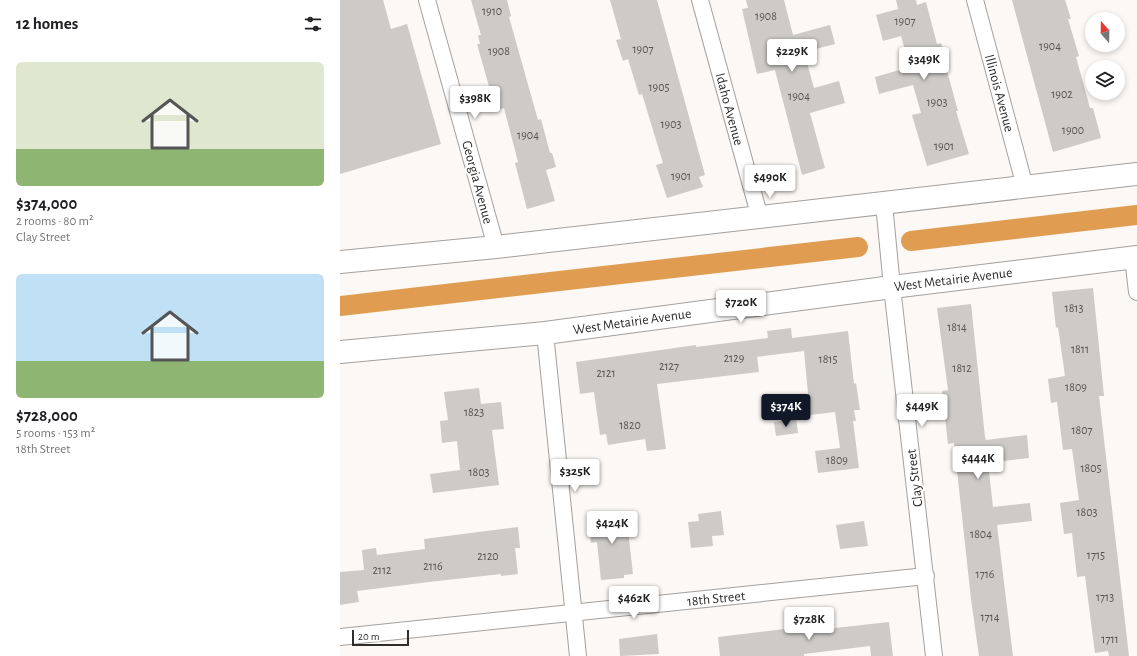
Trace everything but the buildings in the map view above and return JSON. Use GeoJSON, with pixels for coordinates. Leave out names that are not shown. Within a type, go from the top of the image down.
{"type":"FeatureCollection","features":[{"type":"Feature","properties":{"kind":"main road"},"geometry":{"type":"LineString","coordinates":[[340,262],[496,248],[1137,174]]}},
{"type":"Feature","properties":{"kind":"main road","name":"West Metairie Avenue"},"geometry":{"type":"LineString","coordinates":[[340,352],[545,332],[1135,257]]}},
{"type":"Feature","properties":{"kind":"street","name":"Georgia Avenue"},"geometry":{"type":"LineString","coordinates":[[427,0],[496,248]]}},
{"type":"Feature","properties":{"kind":"street","name":"Idaho Avenue"},"geometry":{"type":"LineString","coordinates":[[700,0],[760,218]]}},
{"type":"Feature","properties":{"kind":"street","name":"Illinois Avenue"},"geometry":{"type":"LineString","coordinates":[[974,0],[1025,187]]}},
{"type":"Feature","properties":{"kind":"street","name":"Clay Street"},"geometry":{"type":"LineString","coordinates":[[884,204],[934,656]]}},
{"type":"Feature","properties":{"kind":"street"},"geometry":{"type":"LineString","coordinates":[[1135,257],[1137,292]]}},
{"type":"Feature","properties":{"kind":"street"},"geometry":{"type":"LineString","coordinates":[[545,332],[578,656]]}},
{"type":"Feature","properties":{"kind":"street","name":"18th Street"},"geometry":{"type":"LineString","coordinates":[[340,637],[926,576]]}},
{"type":"Feature","properties":{"kind":"waterway"},"geometry":{"type":"LineString","coordinates":[[911,241],[1137,215]]}},
{"type":"Feature","properties":{"kind":"waterway"},"geometry":{"type":"LineString","coordinates":[[340,306],[858,247]]}}]}
